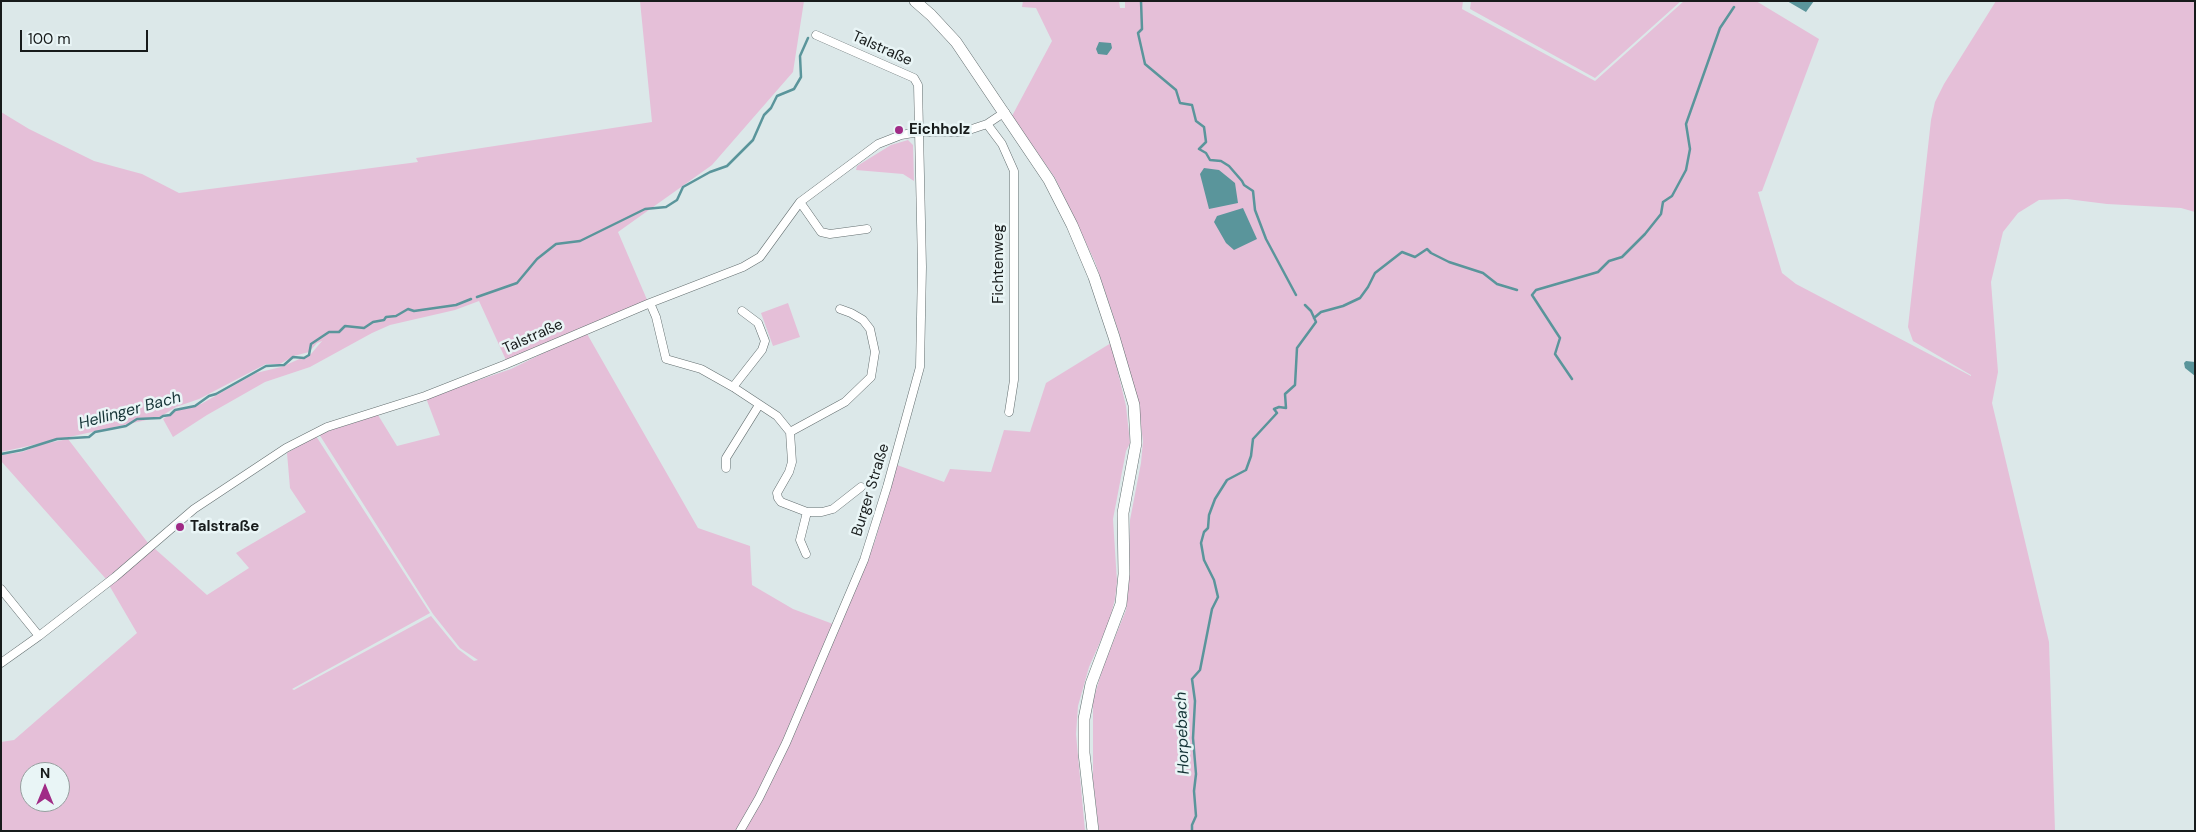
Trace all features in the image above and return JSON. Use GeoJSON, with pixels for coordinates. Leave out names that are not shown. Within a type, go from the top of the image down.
{"type":"FeatureCollection","features":[{"type":"Feature","properties":{"kind":"street"},"geometry":{"type":"LineString","coordinates":[[915,1],[931,14],[956,42],[1005,112],[1049,180],[1085,255],[1125,371],[1134,405],[1136,424],[1134,462],[1123,513],[1124,574],[1121,604],[1091,684],[1084,719],[1084,753],[1093,831]]}},
{"type":"Feature","properties":{"kind":"street","name":"Talstraße"},"geometry":{"type":"LineString","coordinates":[[816,35],[914,78],[918,85],[919,132]]}},
{"type":"Feature","properties":{"kind":"street","name":"Talstraße"},"geometry":{"type":"LineString","coordinates":[[1,662],[39,636],[115,576],[194,509],[286,448],[327,427],[425,396],[504,365],[650,303],[743,267],[760,257],[800,202],[878,144],[894,136],[919,132],[963,132],[987,124],[1005,112]]}},
{"type":"Feature","properties":{"kind":"street","name":"Fichtenweg"},"geometry":{"type":"LineString","coordinates":[[987,124],[1002,144],[1014,171],[1014,380],[1009,412]]}},
{"type":"Feature","properties":{"kind":"street","name":"Burger Straße"},"geometry":{"type":"LineString","coordinates":[[740,831],[760,798],[786,743],[864,560],[892,471],[920,367],[922,267],[919,132]]}},
{"type":"Feature","properties":{"kind":"street"},"geometry":{"type":"LineString","coordinates":[[800,202],[821,232],[830,234],[867,229]]}},
{"type":"Feature","properties":{"kind":"street"},"geometry":{"type":"LineString","coordinates":[[650,303],[656,317],[666,359],[701,369],[733,386],[777,416],[790,432],[792,462],[778,493],[778,498],[781,502],[807,512],[833,509],[861,487]]}},
{"type":"Feature","properties":{"kind":"street"},"geometry":{"type":"LineString","coordinates":[[790,432],[844,402],[871,377],[875,352],[874,340],[870,329],[857,316],[840,309]]}},
{"type":"Feature","properties":{"kind":"street"},"geometry":{"type":"LineString","coordinates":[[733,386],[762,350],[765,341],[758,323],[742,311]]}},
{"type":"Feature","properties":{"kind":"street"},"geometry":{"type":"LineString","coordinates":[[726,468],[726,458],[759,405]]}},
{"type":"Feature","properties":{"kind":"street"},"geometry":{"type":"LineString","coordinates":[[806,554],[800,540],[807,512]]}},
{"type":"Feature","properties":{"kind":"street"},"geometry":{"type":"LineString","coordinates":[[1,589],[39,636]]}},
{"type":"Feature","properties":{"kind":"shaded area"},"geometry":{"type":"Polygon","coordinates":[[[640,1],[804,1],[793,72],[712,165],[618,232],[648,302],[506,360],[479,301],[455,310],[390,325],[372,333],[310,367],[265,382],[173,437],[163,419],[178,409],[201,404],[256,373],[281,367],[311,354],[322,341],[317,343],[309,352],[294,356],[280,364],[266,364],[199,399],[176,407],[160,417],[1,452],[1,112],[29,129],[94,161],[142,174],[179,193],[418,162],[416,158],[652,122],[640,1]]]}},
{"type":"Feature","properties":{"kind":"shaded area"},"geometry":{"type":"Polygon","coordinates":[[[1023,1],[1119,1],[1120,8],[1125,8],[1125,1],[1463,1],[1462,9],[1595,81],[1684,1],[1756,1],[1819,39],[1762,191],[1758,192],[1782,273],[1796,284],[1971,376],[1913,341],[1908,327],[1931,120],[1935,102],[1944,84],[1996,1],[2195,1],[2195,212],[2181,208],[2107,204],[2067,199],[2039,200],[2018,213],[2003,232],[1991,282],[1998,372],[1992,403],[2049,642],[2055,831],[1099,831],[1093,781],[1093,701],[1103,667],[1126,610],[1129,580],[1130,520],[1141,463],[1143,441],[1138,405],[1119,333],[1095,262],[1055,178],[1012,116],[1052,41],[1036,8],[1022,7],[1023,1]]]}},
{"type":"Feature","properties":{"kind":"shaded area"},"geometry":{"type":"Polygon","coordinates":[[[1471,1],[1681,1],[1595,78],[1470,9],[1471,1]]]}},
{"type":"Feature","properties":{"kind":"shaded area"},"geometry":{"type":"Polygon","coordinates":[[[908,140],[913,145],[914,181],[903,174],[856,170],[857,166],[891,145],[908,140]]]}},
{"type":"Feature","properties":{"kind":"shaded area"},"geometry":{"type":"Polygon","coordinates":[[[788,303],[800,337],[773,346],[761,313],[788,303]]]}},
{"type":"Feature","properties":{"kind":"shaded area"},"geometry":{"type":"Polygon","coordinates":[[[586,332],[698,528],[750,546],[752,585],[793,609],[833,624],[776,757],[738,831],[1,831],[1,742],[14,740],[137,633],[109,585],[154,548],[207,595],[249,568],[236,553],[306,512],[290,488],[287,453],[316,436],[430,613],[292,689],[294,690],[431,616],[458,649],[474,661],[478,660],[460,648],[433,614],[319,434],[378,415],[397,446],[440,435],[426,398],[511,369],[586,332]]]}},
{"type":"Feature","properties":{"kind":"shaded area"},"geometry":{"type":"Polygon","coordinates":[[[1111,343],[1126,406],[1130,443],[1126,451],[1113,519],[1117,582],[1115,599],[1109,622],[1089,667],[1078,706],[1076,734],[1085,831],[743,831],[774,777],[840,626],[875,541],[897,465],[944,482],[950,469],[991,472],[1004,430],[1030,432],[1046,383],[1111,343]]]}},
{"type":"Feature","properties":{"kind":"shaded area"},"geometry":{"type":"Polygon","coordinates":[[[68,439],[148,543],[106,579],[1,461],[1,455],[22,452],[43,444],[68,439]]]}},
{"type":"Feature","properties":{"kind":"water"},"geometry":{"type":"Polygon","coordinates":[[[1787,1],[1814,1],[1806,12],[1787,1]]]}},
{"type":"Feature","properties":{"kind":"water"},"geometry":{"type":"Polygon","coordinates":[[[1099,42],[1111,43],[1112,48],[1107,55],[1098,54],[1096,49],[1099,42]]]}},
{"type":"Feature","properties":{"kind":"water"},"geometry":{"type":"Polygon","coordinates":[[[1204,168],[1219,170],[1235,183],[1238,203],[1209,209],[1200,174],[1204,168]]]}},
{"type":"Feature","properties":{"kind":"water"},"geometry":{"type":"Polygon","coordinates":[[[1243,208],[1257,239],[1234,250],[1226,243],[1214,222],[1217,216],[1243,208]]]}},
{"type":"Feature","properties":{"kind":"water"},"geometry":{"type":"Polygon","coordinates":[[[2186,361],[2195,362],[2195,376],[2185,368],[2184,363],[2186,361]]]}},
{"type":"Feature","properties":{"kind":"waterway","name":"Horpebach"},"geometry":{"type":"LineString","coordinates":[[1141,1],[1142,29],[1138,33],[1145,64],[1176,90],[1180,103],[1192,105],[1196,121],[1204,127],[1206,142],[1199,149],[1206,153],[1210,160],[1221,161],[1229,166],[1244,185],[1253,191],[1255,210],[1266,239],[1296,295]]}},
{"type":"Feature","properties":{"kind":"waterway"},"geometry":{"type":"LineString","coordinates":[[1572,379],[1555,354],[1560,338],[1532,295],[1536,290],[1598,272],[1609,261],[1622,257],[1645,234],[1661,214],[1663,202],[1672,196],[1686,170],[1690,149],[1686,124],[1720,28],[1734,7]]}},
{"type":"Feature","properties":{"kind":"waterway","name":"Hellinger Bach"},"geometry":{"type":"LineString","coordinates":[[477,297],[517,283],[537,259],[556,244],[580,241],[645,209],[666,207],[677,200],[683,187],[710,172],[727,166],[753,140],[764,115],[771,108],[777,96],[794,89],[801,77],[800,56],[808,38]]}},
{"type":"Feature","properties":{"kind":"waterway"},"geometry":{"type":"LineString","coordinates":[[1314,318],[1321,312],[1343,306],[1360,298],[1375,273],[1402,252],[1415,257],[1427,249],[1449,262],[1483,273],[1497,284],[1517,290]]}},
{"type":"Feature","properties":{"kind":"waterway","name":"Hellinger Bach"},"geometry":{"type":"LineString","coordinates":[[1,454],[22,450],[57,439],[89,437],[95,432],[126,426],[137,419],[160,418],[170,415],[175,410],[195,406],[209,396],[266,366],[284,365],[293,357],[304,358],[309,355],[311,344],[329,332],[339,332],[345,326],[364,328],[373,322],[384,320],[386,317],[396,316],[408,309],[414,311],[456,305],[471,299]]}},
{"type":"Feature","properties":{"kind":"waterway","name":"Horpebach"},"geometry":{"type":"LineString","coordinates":[[1192,831],[1192,825],[1196,816],[1194,791],[1196,774],[1193,738],[1195,701],[1192,679],[1200,670],[1212,609],[1218,597],[1214,580],[1204,560],[1201,543],[1204,532],[1208,528],[1209,515],[1215,499],[1227,480],[1246,470],[1251,456],[1253,439],[1277,413],[1274,409],[1279,407],[1286,408],[1285,394],[1295,385],[1297,348],[1316,322],[1311,311],[1305,305]]}},
{"type":"Feature","properties":{"kind":"place","name":"Eichholz"},"geometry":{"type":"Point","coordinates":[899,130]}},
{"type":"Feature","properties":{"kind":"place","name":"Talstraße"},"geometry":{"type":"Point","coordinates":[180,527]}}]}
